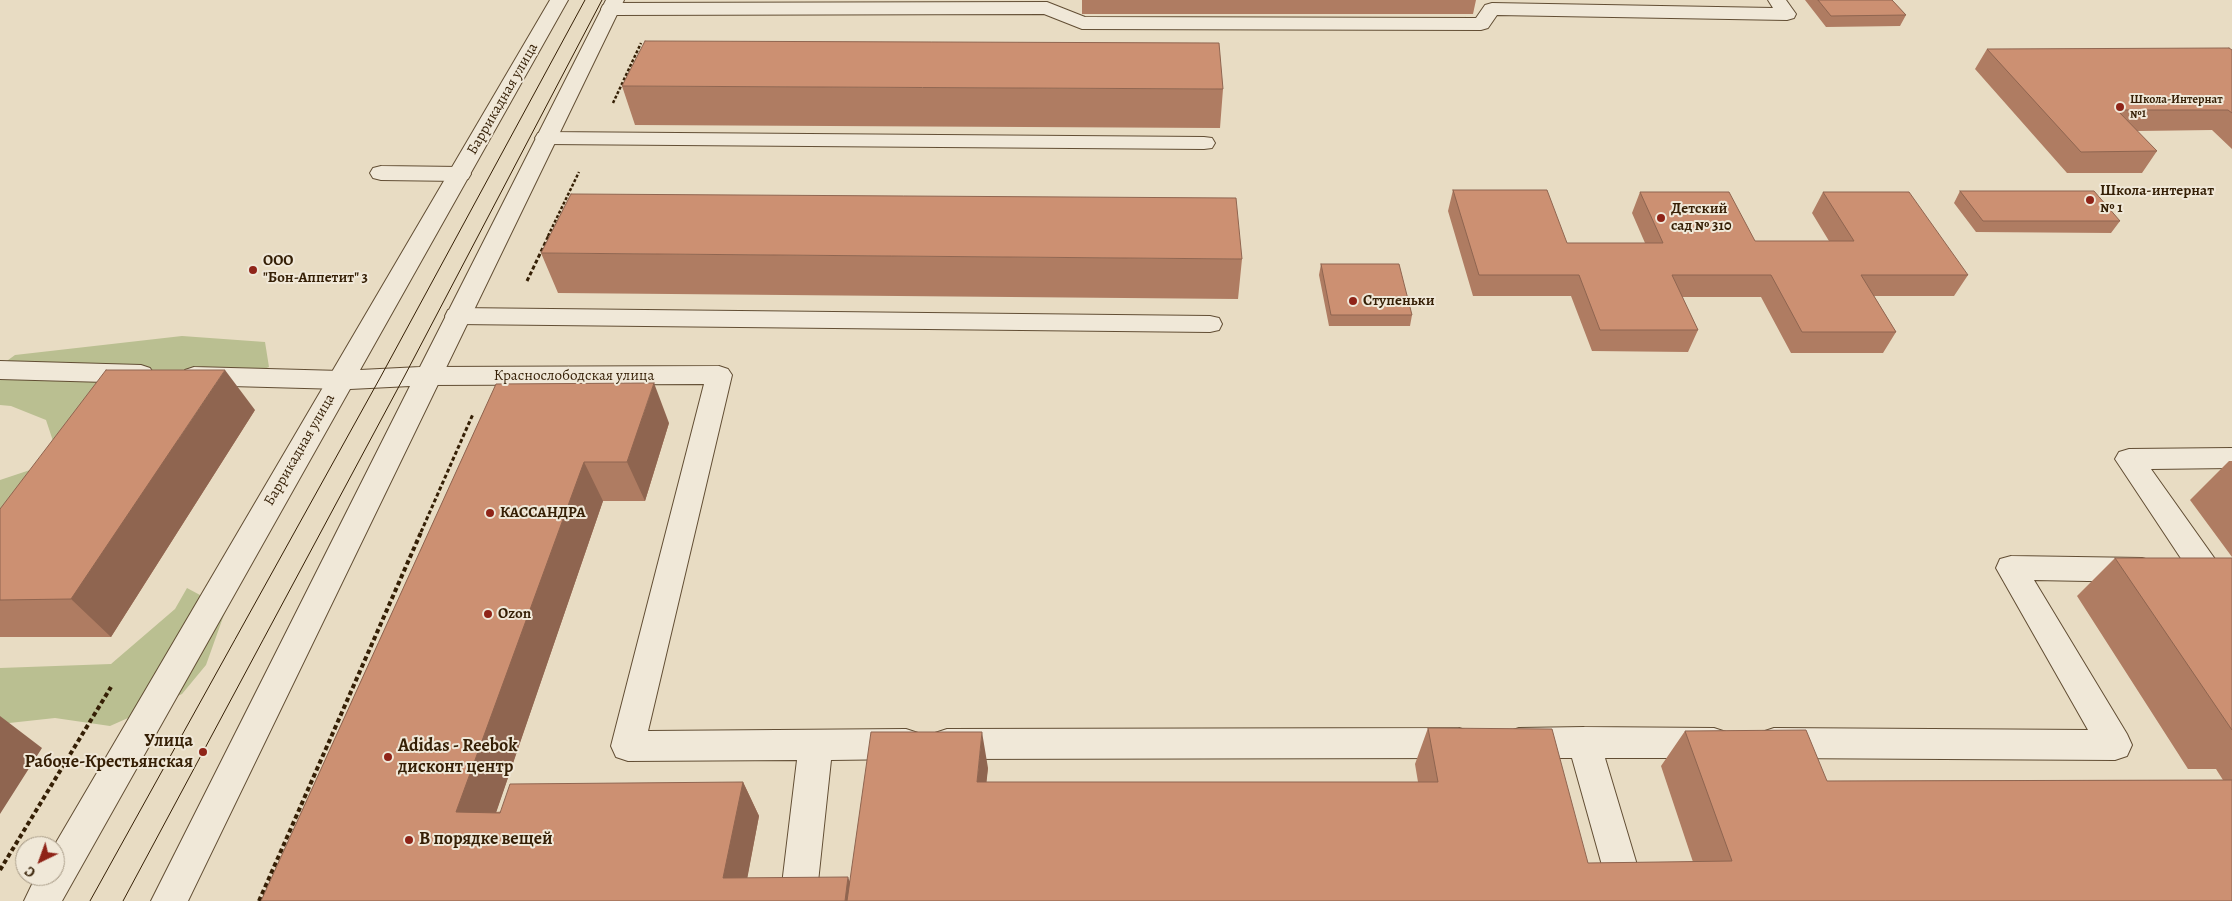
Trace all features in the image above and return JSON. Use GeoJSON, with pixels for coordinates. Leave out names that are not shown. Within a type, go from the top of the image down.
{"type":"FeatureCollection","features":[{"type":"Feature","properties":{"kind":"street","name":"Баррикадная улица"},"geometry":{"type":"LineString","coordinates":[[42,901],[559,0]]}},
{"type":"Feature","properties":{"kind":"street"},"geometry":{"type":"LineString","coordinates":[[169,901],[457,316],[613,5],[658,9],[1047,8],[1082,23],[1482,24],[1492,9],[1787,14],[1777,0]]}},
{"type":"Feature","properties":{"kind":"street"},"geometry":{"type":"LineString","coordinates":[[546,138],[1204,143]]}},
{"type":"Feature","properties":{"kind":"street"},"geometry":{"type":"LineString","coordinates":[[381,173],[460,174]]}},
{"type":"Feature","properties":{"kind":"street"},"geometry":{"type":"LineString","coordinates":[[457,316],[1210,324]]}},
{"type":"Feature","properties":{"kind":"street"},"geometry":{"type":"LineString","coordinates":[[0,370],[341,380]]}},
{"type":"Feature","properties":{"kind":"street","name":"Краснослободская улица"},"geometry":{"type":"LineString","coordinates":[[341,380],[428,376],[719,375],[628,746],[816,745]]}},
{"type":"Feature","properties":{"kind":"street"},"geometry":{"type":"LineString","coordinates":[[2232,458],[2129,459],[2232,606]]}},
{"type":"Feature","properties":{"kind":"street"},"geometry":{"type":"LineString","coordinates":[[798,901],[816,745],[1584,742],[2115,745],[2011,568],[2205,570]]}},
{"type":"Feature","properties":{"kind":"street"},"geometry":{"type":"LineString","coordinates":[[1584,742],[1628,894]]}},
{"type":"Feature","properties":{"kind":"path"},"geometry":{"type":"LineString","coordinates":[[510,317],[658,9]]}},
{"type":"Feature","properties":{"kind":"path"},"geometry":{"type":"LineString","coordinates":[[258,901],[490,376]]}},
{"type":"Feature","properties":{"kind":"green space"},"geometry":{"type":"Polygon","coordinates":[[[182,336],[265,342],[269,367],[215,391],[0,623],[0,480],[48,464],[54,444],[46,420],[11,406],[0,405],[0,366],[15,355],[182,336]]]}},
{"type":"Feature","properties":{"kind":"green space"},"geometry":{"type":"Polygon","coordinates":[[[187,588],[226,609],[206,665],[182,694],[110,726],[55,718],[0,724],[0,668],[111,664],[175,609],[187,588]]]}},
{"type":"Feature","properties":{"kind":"building"},"geometry":{"type":"Polygon","coordinates":[[[1818,0],[1892,0],[1906,15],[1831,16],[1818,0]]]}},
{"type":"Feature","properties":{"kind":"building"},"geometry":{"type":"Polygon","coordinates":[[[645,41],[1219,43],[1223,89],[622,86],[645,41]]]}},
{"type":"Feature","properties":{"kind":"building","name":"Школа-Интернат №1"},"geometry":{"type":"Polygon","coordinates":[[[2229,48],[2232,50],[2232,113],[2228,110],[2117,110],[2157,151],[2081,152],[1987,49],[2229,48]]]}},
{"type":"Feature","properties":{"kind":"building"},"geometry":{"type":"Polygon","coordinates":[[[1453,190],[1547,190],[1567,243],[1663,243],[1640,192],[1729,192],[1755,241],[1854,241],[1823,192],[1909,192],[1968,275],[1861,275],[1896,332],[1802,332],[1771,275],[1672,275],[1698,330],[1600,330],[1579,275],[1479,275],[1453,190]]]}},
{"type":"Feature","properties":{"kind":"building"},"geometry":{"type":"Polygon","coordinates":[[[1960,191],[2094,191],[2120,221],[1983,221],[1960,191]]]}},
{"type":"Feature","properties":{"kind":"building"},"geometry":{"type":"Polygon","coordinates":[[[571,194],[1236,198],[1242,259],[541,253],[571,194]]]}},
{"type":"Feature","properties":{"kind":"building"},"geometry":{"type":"Polygon","coordinates":[[[1321,264],[1399,264],[1412,315],[1331,315],[1321,264]]]}},
{"type":"Feature","properties":{"kind":"building"},"geometry":{"type":"Polygon","coordinates":[[[106,370],[225,370],[71,599],[0,600],[0,509],[106,370]]]}},
{"type":"Feature","properties":{"kind":"building"},"geometry":{"type":"Polygon","coordinates":[[[654,383],[627,462],[584,462],[456,812],[500,813],[510,784],[743,782],[723,878],[848,877],[845,901],[261,901],[496,384],[654,383]]]}},
{"type":"Feature","properties":{"kind":"building"},"geometry":{"type":"Polygon","coordinates":[[[2115,558],[2232,558],[2232,730],[2115,558]]]}},
{"type":"Feature","properties":{"kind":"building"},"geometry":{"type":"Polygon","coordinates":[[[1428,728],[1552,729],[1588,863],[1732,861],[1685,731],[1806,730],[1827,781],[2232,780],[2232,901],[847,901],[871,732],[982,732],[977,782],[1438,782],[1428,728]]]}},
{"type":"Feature","properties":{"kind":"tram line"},"geometry":{"type":"LineString","coordinates":[[90,901],[380,378],[585,0]]}},
{"type":"Feature","properties":{"kind":"tram line"},"geometry":{"type":"LineString","coordinates":[[123,901],[404,377],[602,0]]}},
{"type":"Feature","properties":{"kind":"place","name":"Школа-Интернат №1"},"geometry":{"type":"Point","coordinates":[2120,107]}},
{"type":"Feature","properties":{"kind":"place","name":"Школа-интернат № 1"},"geometry":{"type":"Point","coordinates":[2090,200]}},
{"type":"Feature","properties":{"kind":"place","name":"Детский сад № 310"},"geometry":{"type":"Point","coordinates":[1661,218]}},
{"type":"Feature","properties":{"kind":"place","name":"ООО \"Бон-Аппетит\" 3"},"geometry":{"type":"Point","coordinates":[253,270]}},
{"type":"Feature","properties":{"kind":"place","name":"Ступеньки"},"geometry":{"type":"Point","coordinates":[1353,301]}},
{"type":"Feature","properties":{"kind":"place","name":"КАССАНДРА"},"geometry":{"type":"Point","coordinates":[490,513]}},
{"type":"Feature","properties":{"kind":"place","name":"Ozon"},"geometry":{"type":"Point","coordinates":[488,614]}},
{"type":"Feature","properties":{"kind":"place","name":"Улица Рабоче-Крестьянская"},"geometry":{"type":"Point","coordinates":[203,752]}},
{"type":"Feature","properties":{"kind":"place","name":"Adidas - Reebok дисконт центр"},"geometry":{"type":"Point","coordinates":[388,757]}},
{"type":"Feature","properties":{"kind":"place","name":"В порядке вещей"},"geometry":{"type":"Point","coordinates":[409,840]}}]}
